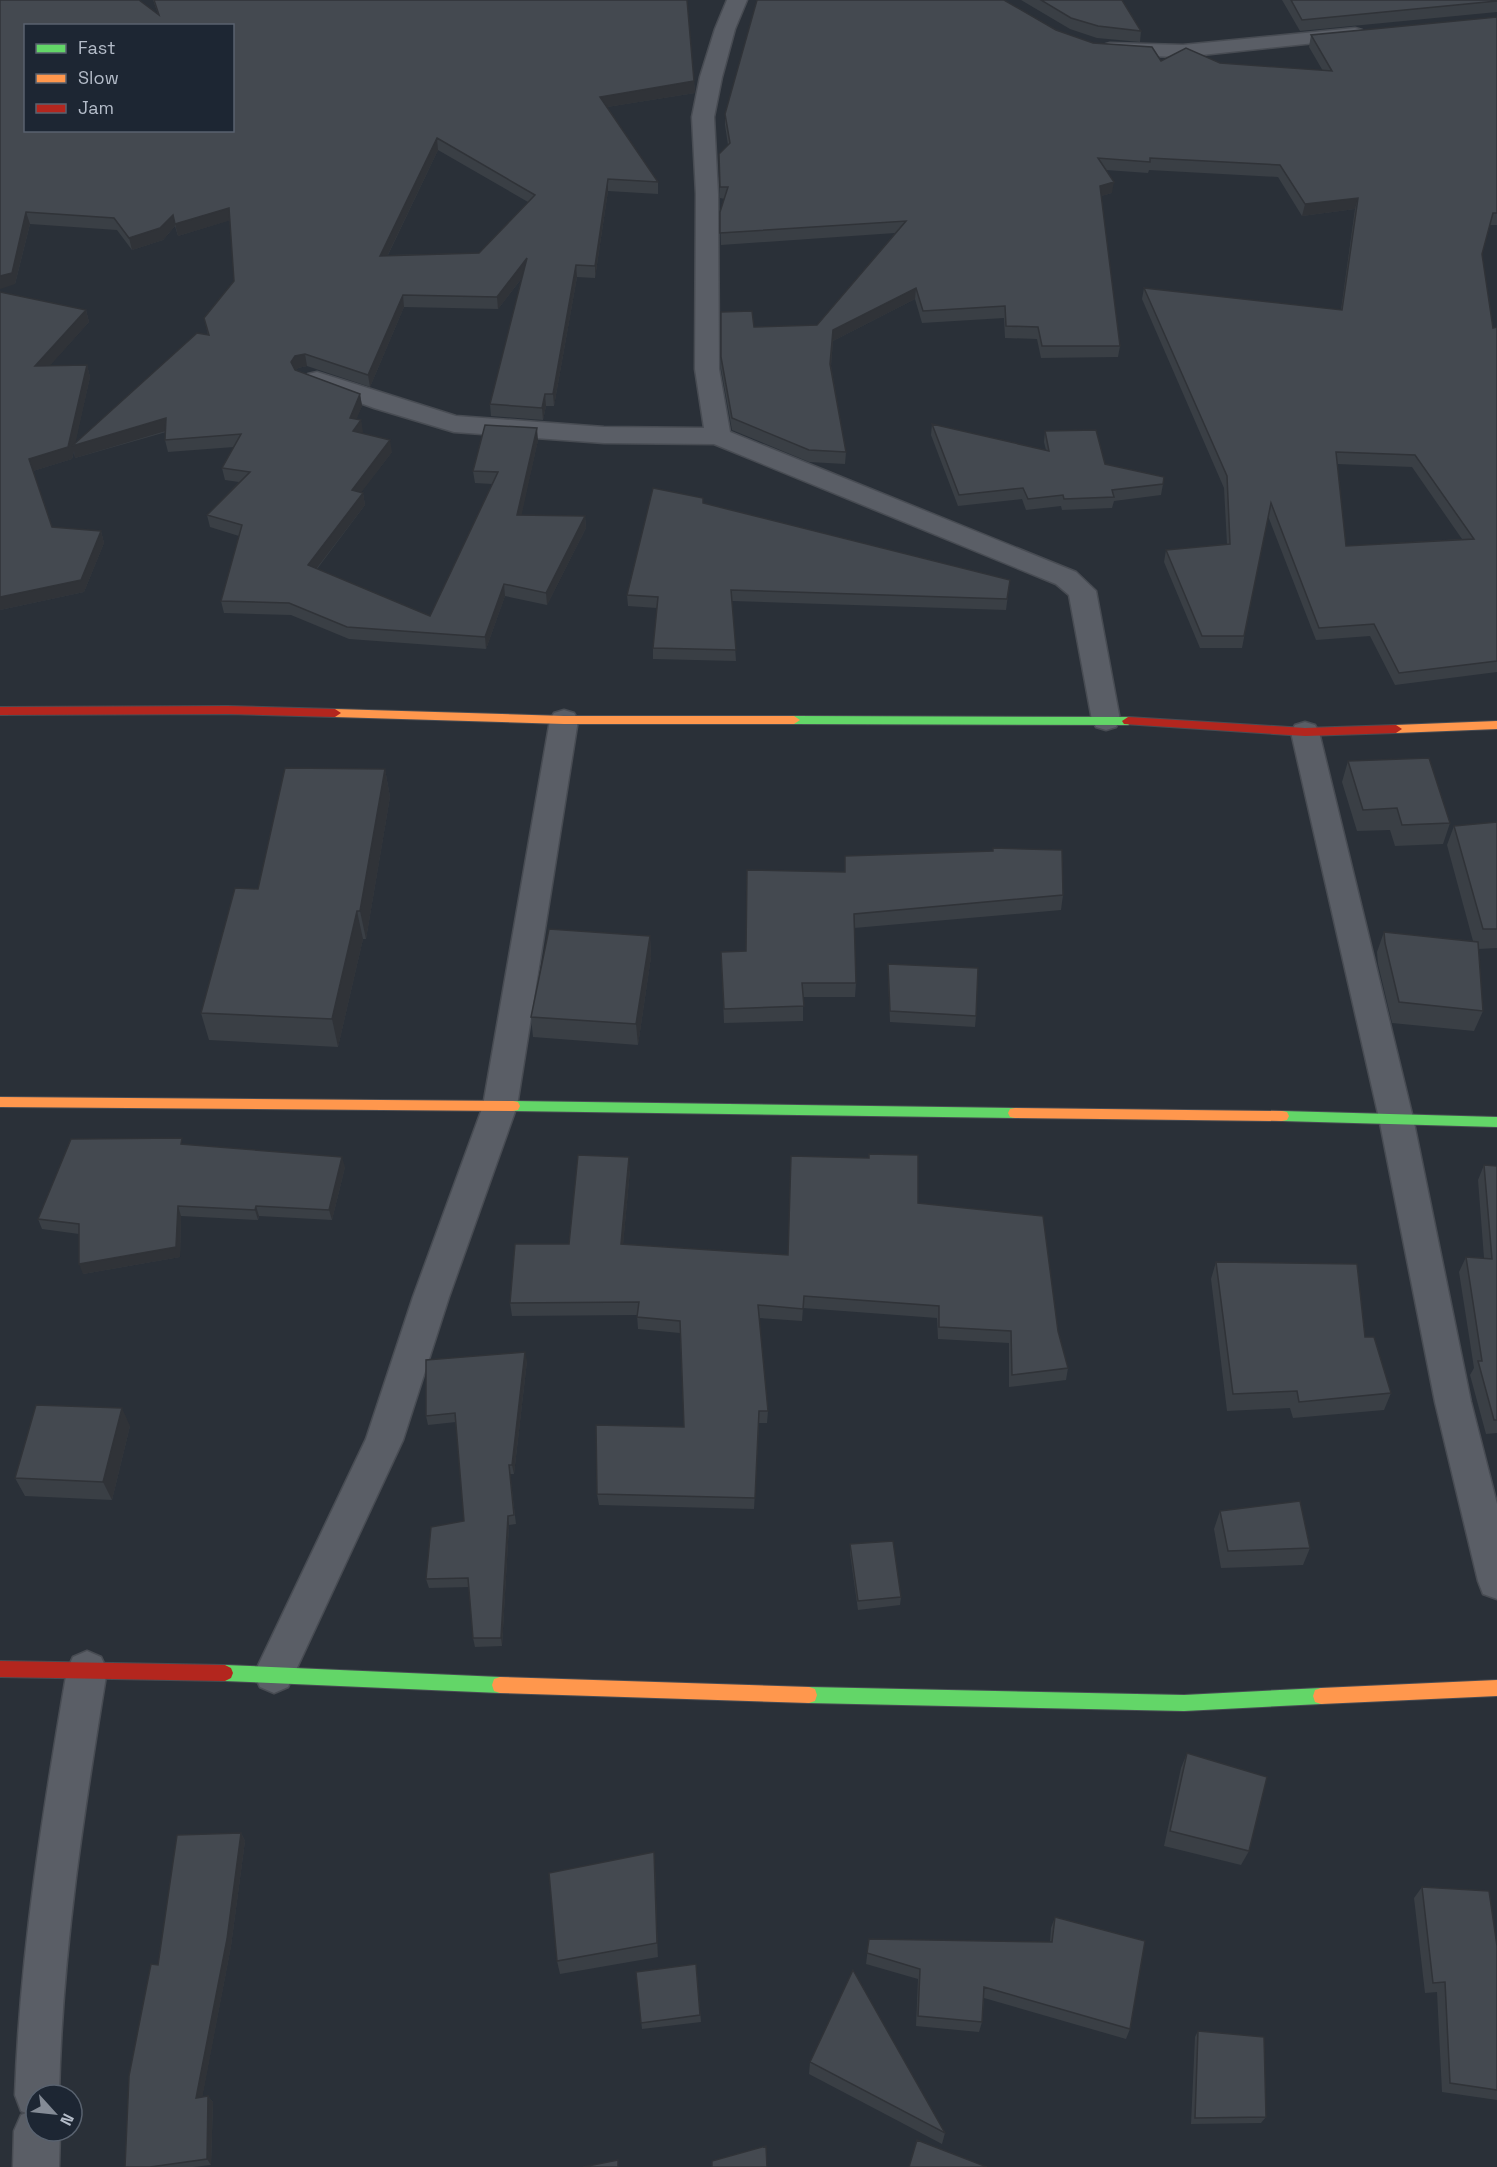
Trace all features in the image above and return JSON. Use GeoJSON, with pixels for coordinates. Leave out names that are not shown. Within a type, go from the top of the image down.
{"type":"FeatureCollection","features":[{"type":"Feature","properties":{"kind":"street"},"geometry":{"type":"LineString","coordinates":[[718,436],[707,369],[707,194],[703,117],[711,77],[737,0]]}},
{"type":"Feature","properties":{"kind":"street"},"geometry":{"type":"LineString","coordinates":[[1092,46],[1123,50],[1183,51],[1378,31]]}},
{"type":"Feature","properties":{"kind":"street"},"geometry":{"type":"LineString","coordinates":[[307,375],[383,403],[454,424],[604,435],[718,436],[1066,578],[1082,591],[1106,720]]}},
{"type":"Feature","properties":{"kind":"street"},"geometry":{"type":"LineString","coordinates":[[0,711],[228,710],[564,720],[1106,720],[1305,732],[1497,725]]}},
{"type":"Feature","properties":{"kind":"street"},"geometry":{"type":"LineString","coordinates":[[274,1674],[384,1440],[431,1298],[500,1106],[564,720]]}},
{"type":"Feature","properties":{"kind":"street"},"geometry":{"type":"LineString","coordinates":[[1305,732],[1396,1118],[1453,1402],[1497,1581]]}},
{"type":"Feature","properties":{"kind":"street"},"geometry":{"type":"LineString","coordinates":[[0,1102],[500,1106],[1396,1118],[1497,1122]]}},
{"type":"Feature","properties":{"kind":"street"},"geometry":{"type":"LineString","coordinates":[[0,1670],[274,1674],[639,1691],[1184,1703],[1497,1688]]}},
{"type":"Feature","properties":{"kind":"street"},"geometry":{"type":"LineString","coordinates":[[37,2083],[37,2039],[52,1887],[87,1670]]}},
{"type":"Feature","properties":{"kind":"street"},"geometry":{"type":"LineString","coordinates":[[36,2167],[37,2143]]}},
{"type":"Feature","properties":{"kind":"building"},"geometry":{"type":"Polygon","coordinates":[[[0,0],[139,0],[159,15],[154,0],[687,0],[694,81],[600,97],[658,182],[608,179],[595,266],[576,265],[553,394],[545,394],[542,408],[490,404],[527,258],[497,297],[403,295],[368,375],[305,354],[295,356],[291,362],[295,370],[360,394],[350,418],[361,420],[353,431],[390,440],[352,490],[363,493],[308,565],[430,616],[498,472],[473,471],[485,425],[537,428],[517,515],[585,516],[546,593],[504,584],[485,637],[347,627],[289,603],[221,601],[242,525],[207,515],[250,472],[222,468],[241,434],[165,440],[166,418],[72,446],[197,333],[209,335],[204,318],[234,281],[229,208],[175,224],[173,215],[160,228],[129,238],[114,218],[26,212],[12,273],[0,276],[0,0]],[[437,138],[380,256],[479,253],[535,195],[437,138]]]}},
{"type":"Feature","properties":{"kind":"building"},"geometry":{"type":"Polygon","coordinates":[[[757,0],[1004,0],[1056,30],[1093,43],[1152,47],[1161,61],[1186,48],[1220,63],[1332,71],[1311,35],[1497,17],[1497,213],[1493,213],[1482,254],[1493,328],[1497,327],[1497,661],[1399,673],[1374,624],[1319,628],[1271,503],[1244,636],[1202,636],[1166,550],[1230,544],[1227,476],[1144,288],[1342,310],[1358,198],[1305,204],[1280,165],[1150,158],[1150,162],[1098,158],[1114,182],[1100,186],[1120,346],[1042,346],[1038,327],[1006,326],[1005,306],[923,311],[916,288],[833,330],[830,364],[846,452],[809,450],[732,418],[721,357],[721,312],[752,311],[754,327],[817,325],[906,221],[720,233],[720,212],[728,187],[720,187],[719,154],[730,143],[725,114],[757,0]],[[1336,452],[1346,546],[1474,539],[1415,455],[1336,452]]]}},
{"type":"Feature","properties":{"kind":"building"},"geometry":{"type":"Polygon","coordinates":[[[1041,0],[1122,0],[1141,31],[1098,26],[1071,18],[1041,0]]]}},
{"type":"Feature","properties":{"kind":"building"},"geometry":{"type":"Polygon","coordinates":[[[1291,0],[1497,0],[1497,1],[1302,20],[1291,0]]]}},
{"type":"Feature","properties":{"kind":"building"},"geometry":{"type":"Polygon","coordinates":[[[0,292],[86,310],[35,366],[87,365],[68,447],[29,459],[52,527],[101,531],[81,580],[0,597],[0,292]]]}},
{"type":"Feature","properties":{"kind":"building"},"geometry":{"type":"Polygon","coordinates":[[[932,424],[1049,451],[1045,431],[1096,430],[1105,464],[1164,477],[1163,484],[1112,490],[1114,497],[1064,499],[1063,495],[1028,499],[1023,488],[959,495],[932,424]]]}},
{"type":"Feature","properties":{"kind":"building"},"geometry":{"type":"Polygon","coordinates":[[[653,488],[703,498],[703,503],[1010,580],[1007,599],[731,590],[736,650],[653,648],[658,597],[627,595],[653,488]]]}},
{"type":"Feature","properties":{"kind":"building"},"geometry":{"type":"Polygon","coordinates":[[[1429,758],[1450,823],[1402,825],[1397,808],[1363,810],[1348,761],[1429,758]]]}},
{"type":"Feature","properties":{"kind":"building"},"geometry":{"type":"Polygon","coordinates":[[[285,768],[385,769],[360,911],[357,911],[332,1019],[201,1013],[235,888],[258,889],[285,768]]]}},
{"type":"Feature","properties":{"kind":"building"},"geometry":{"type":"Polygon","coordinates":[[[1497,822],[1497,929],[1483,929],[1454,826],[1497,822]]]}},
{"type":"Feature","properties":{"kind":"building"},"geometry":{"type":"Polygon","coordinates":[[[993,848],[1062,850],[1063,895],[854,914],[856,983],[802,983],[804,1006],[724,1009],[721,952],[746,951],[747,870],[845,872],[845,856],[993,851],[993,848]]]}},
{"type":"Feature","properties":{"kind":"building"},"geometry":{"type":"Polygon","coordinates":[[[549,929],[650,936],[636,1024],[531,1017],[549,929]]]}},
{"type":"Feature","properties":{"kind":"building"},"geometry":{"type":"Polygon","coordinates":[[[1384,932],[1478,942],[1483,1011],[1399,1002],[1384,932]]]}},
{"type":"Feature","properties":{"kind":"building"},"geometry":{"type":"Polygon","coordinates":[[[888,964],[978,968],[976,1016],[890,1011],[888,964]]]}},
{"type":"Feature","properties":{"kind":"building"},"geometry":{"type":"Polygon","coordinates":[[[182,1138],[181,1144],[342,1157],[329,1210],[256,1206],[255,1210],[178,1206],[176,1247],[79,1264],[79,1224],[38,1219],[71,1139],[182,1138]]]}},
{"type":"Feature","properties":{"kind":"building"},"geometry":{"type":"Polygon","coordinates":[[[869,1154],[918,1155],[918,1203],[1043,1216],[1058,1331],[1068,1368],[1012,1375],[1011,1331],[939,1327],[939,1306],[804,1296],[803,1309],[758,1305],[768,1411],[759,1411],[755,1498],[597,1494],[596,1425],[684,1427],[680,1321],[637,1317],[639,1302],[510,1303],[515,1244],[569,1244],[578,1155],[629,1157],[621,1244],[788,1255],[791,1156],[869,1158],[869,1154]]]}},
{"type":"Feature","properties":{"kind":"building"},"geometry":{"type":"Polygon","coordinates":[[[1484,1165],[1497,1166],[1497,1420],[1494,1420],[1478,1361],[1482,1361],[1466,1257],[1492,1259],[1484,1165]]]}},
{"type":"Feature","properties":{"kind":"building"},"geometry":{"type":"Polygon","coordinates":[[[1216,1262],[1357,1264],[1365,1337],[1374,1337],[1391,1393],[1299,1402],[1297,1391],[1233,1394],[1216,1262]]]}},
{"type":"Feature","properties":{"kind":"building"},"geometry":{"type":"Polygon","coordinates":[[[525,1352],[512,1465],[509,1465],[514,1515],[508,1516],[501,1638],[473,1638],[468,1578],[426,1579],[431,1527],[464,1521],[455,1413],[426,1416],[426,1360],[525,1352]]]}},
{"type":"Feature","properties":{"kind":"building"},"geometry":{"type":"Polygon","coordinates":[[[36,1405],[122,1408],[103,1482],[15,1478],[36,1405]]]}},
{"type":"Feature","properties":{"kind":"building"},"geometry":{"type":"Polygon","coordinates":[[[1300,1501],[1310,1548],[1228,1551],[1220,1511],[1300,1501]]]}},
{"type":"Feature","properties":{"kind":"building"},"geometry":{"type":"Polygon","coordinates":[[[893,1541],[901,1597],[858,1601],[850,1544],[893,1541]]]}},
{"type":"Feature","properties":{"kind":"building"},"geometry":{"type":"Polygon","coordinates":[[[1187,1753],[1267,1777],[1249,1851],[1170,1831],[1187,1753]]]}},
{"type":"Feature","properties":{"kind":"building"},"geometry":{"type":"Polygon","coordinates":[[[241,1833],[227,1939],[196,2098],[208,2096],[207,2159],[150,2167],[125,2167],[129,2076],[151,1964],[158,1965],[177,1835],[241,1833]]]}},
{"type":"Feature","properties":{"kind":"building"},"geometry":{"type":"Polygon","coordinates":[[[654,1852],[657,1943],[557,1961],[549,1873],[654,1852]]]}},
{"type":"Feature","properties":{"kind":"building"},"geometry":{"type":"Polygon","coordinates":[[[1422,1887],[1489,1891],[1497,1946],[1497,2090],[1450,2083],[1445,1982],[1433,1983],[1422,1887]]]}},
{"type":"Feature","properties":{"kind":"building"},"geometry":{"type":"Polygon","coordinates":[[[1055,1917],[1145,1941],[1130,2029],[984,1987],[982,2022],[918,2016],[920,1969],[867,1953],[869,1939],[1052,1942],[1055,1917]]]}},
{"type":"Feature","properties":{"kind":"building"},"geometry":{"type":"Polygon","coordinates":[[[696,1964],[700,2015],[641,2023],[636,1972],[696,1964]]]}},
{"type":"Feature","properties":{"kind":"building"},"geometry":{"type":"Polygon","coordinates":[[[853,1970],[945,2133],[810,2062],[853,1970]]]}},
{"type":"Feature","properties":{"kind":"building"},"geometry":{"type":"Polygon","coordinates":[[[1198,2031],[1264,2037],[1266,2117],[1195,2118],[1198,2031]]]}},
{"type":"Feature","properties":{"kind":"building"},"geometry":{"type":"Polygon","coordinates":[[[917,2140],[987,2167],[909,2167],[917,2140]]]}},
{"type":"Feature","properties":{"kind":"building"},"geometry":{"type":"Polygon","coordinates":[[[766,2146],[767,2167],[712,2167],[712,2161],[766,2146]]]}},
{"type":"Feature","properties":{"kind":"building"},"geometry":{"type":"Polygon","coordinates":[[[618,2160],[618,2167],[583,2167],[618,2160]]]}},
{"type":"Feature","properties":{"kind":"traffic: fast"},"geometry":{"type":"LineString","coordinates":[[794,720],[1128,721]]}},
{"type":"Feature","properties":{"kind":"traffic: fast"},"geometry":{"type":"LineString","coordinates":[[513,1106],[1015,1113]]}},
{"type":"Feature","properties":{"kind":"traffic: fast"},"geometry":{"type":"LineString","coordinates":[[1282,1116],[1497,1122]]}},
{"type":"Feature","properties":{"kind":"traffic: fast"},"geometry":{"type":"LineString","coordinates":[[225,1673],[500,1685]]}},
{"type":"Feature","properties":{"kind":"traffic: fast"},"geometry":{"type":"LineString","coordinates":[[809,1695],[1184,1703],[1321,1696]]}},
{"type":"Feature","properties":{"kind":"traffic: slow"},"geometry":{"type":"LineString","coordinates":[[335,713],[564,720],[794,720]]}},
{"type":"Feature","properties":{"kind":"traffic: slow"},"geometry":{"type":"LineString","coordinates":[[1396,729],[1497,725]]}},
{"type":"Feature","properties":{"kind":"traffic: slow"},"geometry":{"type":"LineString","coordinates":[[0,1102],[513,1106]]}},
{"type":"Feature","properties":{"kind":"traffic: slow"},"geometry":{"type":"LineString","coordinates":[[1015,1113],[1282,1116]]}},
{"type":"Feature","properties":{"kind":"traffic: slow"},"geometry":{"type":"LineString","coordinates":[[500,1685],[809,1695]]}},
{"type":"Feature","properties":{"kind":"traffic: slow"},"geometry":{"type":"LineString","coordinates":[[1321,1696],[1497,1688]]}},
{"type":"Feature","properties":{"kind":"traffic: jam"},"geometry":{"type":"LineString","coordinates":[[0,711],[228,710],[335,713]]}},
{"type":"Feature","properties":{"kind":"traffic: jam"},"geometry":{"type":"LineString","coordinates":[[1128,721],[1305,732],[1396,729]]}},
{"type":"Feature","properties":{"kind":"traffic: jam"},"geometry":{"type":"LineString","coordinates":[[0,1669],[225,1673]]}}]}
